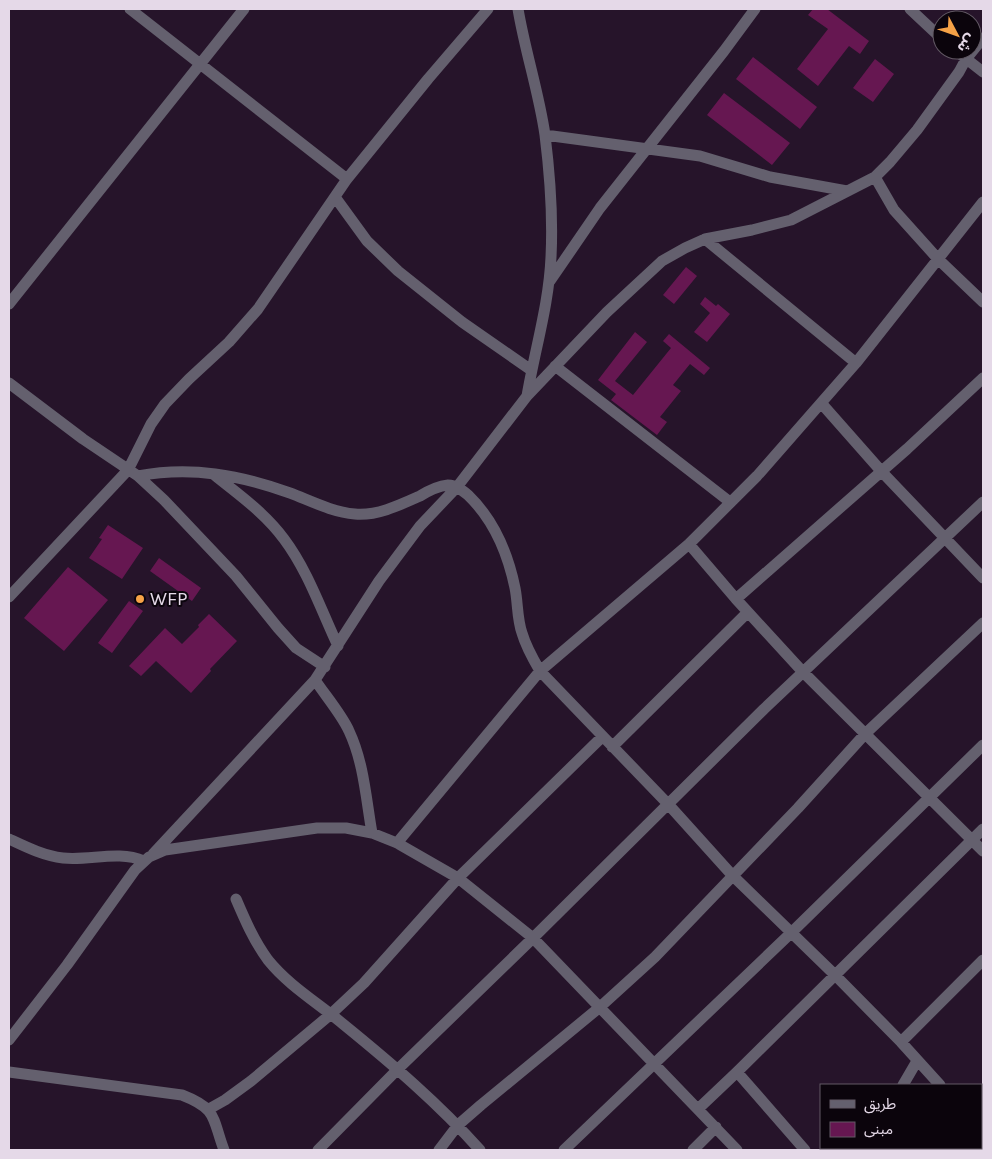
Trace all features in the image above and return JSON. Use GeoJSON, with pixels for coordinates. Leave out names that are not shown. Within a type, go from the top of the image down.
{"type":"FeatureCollection","features":[{"type":"Feature","properties":{"kind":"street"},"geometry":{"type":"LineString","coordinates":[[130,9],[347,179]]}},
{"type":"Feature","properties":{"kind":"street"},"geometry":{"type":"LineString","coordinates":[[9,304],[244,9]]}},
{"type":"Feature","properties":{"kind":"street"},"geometry":{"type":"LineString","coordinates":[[9,597],[133,473],[158,414],[189,379],[229,342],[258,309],[347,179],[488,9]]}},
{"type":"Feature","properties":{"kind":"street"},"geometry":{"type":"LineString","coordinates":[[518,9],[545,135],[552,231],[548,284],[527,396]]}},
{"type":"Feature","properties":{"kind":"street"},"geometry":{"type":"LineString","coordinates":[[548,284],[600,208],[755,9]]}},
{"type":"Feature","properties":{"kind":"street"},"geometry":{"type":"LineString","coordinates":[[910,9],[932,30]]}},
{"type":"Feature","properties":{"kind":"street"},"geometry":{"type":"LineString","coordinates":[[9,1040],[67,965],[134,870],[148,858],[315,680],[379,580],[420,526],[457,487],[527,396],[607,312],[662,261],[685,248],[705,239],[791,220],[875,177],[917,130],[959,72],[965,60]]}},
{"type":"Feature","properties":{"kind":"street"},"geometry":{"type":"LineString","coordinates":[[967,60],[983,72]]}},
{"type":"Feature","properties":{"kind":"street"},"geometry":{"type":"LineString","coordinates":[[545,135],[700,156],[770,177],[847,191]]}},
{"type":"Feature","properties":{"kind":"street"},"geometry":{"type":"LineString","coordinates":[[875,177],[894,210],[938,259],[983,302]]}},
{"type":"Feature","properties":{"kind":"street"},"geometry":{"type":"LineString","coordinates":[[335,197],[367,241],[398,271],[462,322],[531,370]]}},
{"type":"Feature","properties":{"kind":"street"},"geometry":{"type":"LineString","coordinates":[[397,843],[540,671],[689,544],[758,476],[856,363],[983,202]]}},
{"type":"Feature","properties":{"kind":"street"},"geometry":{"type":"LineString","coordinates":[[705,239],[856,363]]}},
{"type":"Feature","properties":{"kind":"street"},"geometry":{"type":"LineString","coordinates":[[555,366],[730,502]]}},
{"type":"Feature","properties":{"kind":"street"},"geometry":{"type":"LineString","coordinates":[[736,599],[882,472],[983,378]]}},
{"type":"Feature","properties":{"kind":"street"},"geometry":{"type":"LineString","coordinates":[[9,383],[90,445],[133,473],[164,500],[236,576],[296,648],[325,667]]}},
{"type":"Feature","properties":{"kind":"street"},"geometry":{"type":"LineString","coordinates":[[822,404],[882,472],[983,578]]}},
{"type":"Feature","properties":{"kind":"street"},"geometry":{"type":"LineString","coordinates":[[133,473],[180,471],[239,477],[263,483],[328,508],[355,514],[372,513],[390,508],[444,486],[457,487],[464,491],[476,504],[495,531],[505,551],[514,588],[521,632],[531,656],[540,671],[668,804],[732,875],[792,932],[901,1042],[939,1084]]}},
{"type":"Feature","properties":{"kind":"street"},"geometry":{"type":"LineString","coordinates":[[212,473],[258,511],[284,538],[306,574],[338,646]]}},
{"type":"Feature","properties":{"kind":"street"},"geometry":{"type":"LineString","coordinates":[[318,1150],[802,672],[983,502]]}},
{"type":"Feature","properties":{"kind":"street"},"geometry":{"type":"LineString","coordinates":[[689,544],[802,672],[973,839],[983,851]]}},
{"type":"Feature","properties":{"kind":"street"},"geometry":{"type":"LineString","coordinates":[[612,747],[748,612]]}},
{"type":"Feature","properties":{"kind":"street"},"geometry":{"type":"LineString","coordinates":[[438,1150],[458,1126],[505,1084],[600,1007],[655,957],[798,808],[865,734],[983,623]]}},
{"type":"Feature","properties":{"kind":"street"},"geometry":{"type":"LineString","coordinates":[[315,680],[346,725],[355,746],[372,832]]}},
{"type":"Feature","properties":{"kind":"street"},"geometry":{"type":"LineString","coordinates":[[209,1109],[225,1100],[251,1080],[331,1014],[364,983],[458,878],[602,737]]}},
{"type":"Feature","properties":{"kind":"street"},"geometry":{"type":"LineString","coordinates":[[564,1150],[792,932],[983,745]]}},
{"type":"Feature","properties":{"kind":"street"},"geometry":{"type":"LineString","coordinates":[[9,839],[45,855],[64,858],[84,859],[127,856],[148,858],[177,848],[317,828],[346,828],[372,832],[397,843],[458,878],[533,938],[738,1150]]}},
{"type":"Feature","properties":{"kind":"street"},"geometry":{"type":"LineString","coordinates":[[698,1109],[983,829]]}},
{"type":"Feature","properties":{"kind":"street"},"geometry":{"type":"LineString","coordinates":[[236,899],[254,939],[283,977],[331,1014],[397,1070],[458,1126],[480,1150]]}},
{"type":"Feature","properties":{"kind":"street"},"geometry":{"type":"LineString","coordinates":[[901,1042],[983,960]]}},
{"type":"Feature","properties":{"kind":"street"},"geometry":{"type":"LineString","coordinates":[[904,1084],[918,1060]]}},
{"type":"Feature","properties":{"kind":"street"},"geometry":{"type":"LineString","coordinates":[[9,1072],[182,1095],[197,1101],[209,1109],[217,1126],[224,1150]]}},
{"type":"Feature","properties":{"kind":"street"},"geometry":{"type":"LineString","coordinates":[[737,1072],[805,1150]]}},
{"type":"Feature","properties":{"kind":"street"},"geometry":{"type":"LineString","coordinates":[[693,1150],[716,1127]]}},
{"type":"Feature","properties":{"kind":"building"},"geometry":{"type":"Polygon","coordinates":[[[813,9],[827,9],[869,41],[860,54],[849,46],[818,86],[797,69],[828,29],[808,15],[813,9]]]}},
{"type":"Feature","properties":{"kind":"building"},"geometry":{"type":"Polygon","coordinates":[[[753,57],[817,107],[800,129],[736,79],[753,57]]]}},
{"type":"Feature","properties":{"kind":"building"},"geometry":{"type":"Polygon","coordinates":[[[875,59],[894,74],[873,102],[853,88],[875,59]]]}},
{"type":"Feature","properties":{"kind":"building"},"geometry":{"type":"Polygon","coordinates":[[[724,93],[790,143],[772,165],[707,115],[724,93]]]}},
{"type":"Feature","properties":{"kind":"building"},"geometry":{"type":"Polygon","coordinates":[[[686,267],[697,276],[674,304],[663,295],[686,267]]]}},
{"type":"Feature","properties":{"kind":"building"},"geometry":{"type":"Polygon","coordinates":[[[705,297],[716,306],[718,304],[730,314],[707,342],[694,332],[710,313],[700,304],[705,297]]]}},
{"type":"Feature","properties":{"kind":"building"},"geometry":{"type":"Polygon","coordinates":[[[635,332],[647,342],[615,381],[633,395],[671,348],[663,341],[669,334],[710,368],[704,375],[690,364],[673,385],[681,391],[660,417],[667,422],[657,435],[611,400],[616,394],[598,380],[635,332]]]}},
{"type":"Feature","properties":{"kind":"building"},"geometry":{"type":"Polygon","coordinates":[[[108,525],[143,548],[122,579],[89,558],[102,539],[99,538],[108,525]]]}},
{"type":"Feature","properties":{"kind":"building"},"geometry":{"type":"Polygon","coordinates":[[[159,558],[201,588],[192,601],[150,571],[159,558]]]}},
{"type":"Feature","properties":{"kind":"building"},"geometry":{"type":"Polygon","coordinates":[[[68,567],[108,600],[64,651],[24,618],[68,567]]]}},
{"type":"Feature","properties":{"kind":"building"},"geometry":{"type":"Polygon","coordinates":[[[129,601],[143,611],[112,653],[98,643],[129,601]]]}},
{"type":"Feature","properties":{"kind":"building"},"geometry":{"type":"Polygon","coordinates":[[[209,614],[237,641],[210,669],[211,671],[191,693],[156,661],[141,676],[129,666],[165,628],[182,644],[209,614]]]}},
{"type":"Feature","properties":{"kind":"place","name":"WFP"},"geometry":{"type":"Point","coordinates":[140,599]}}]}
